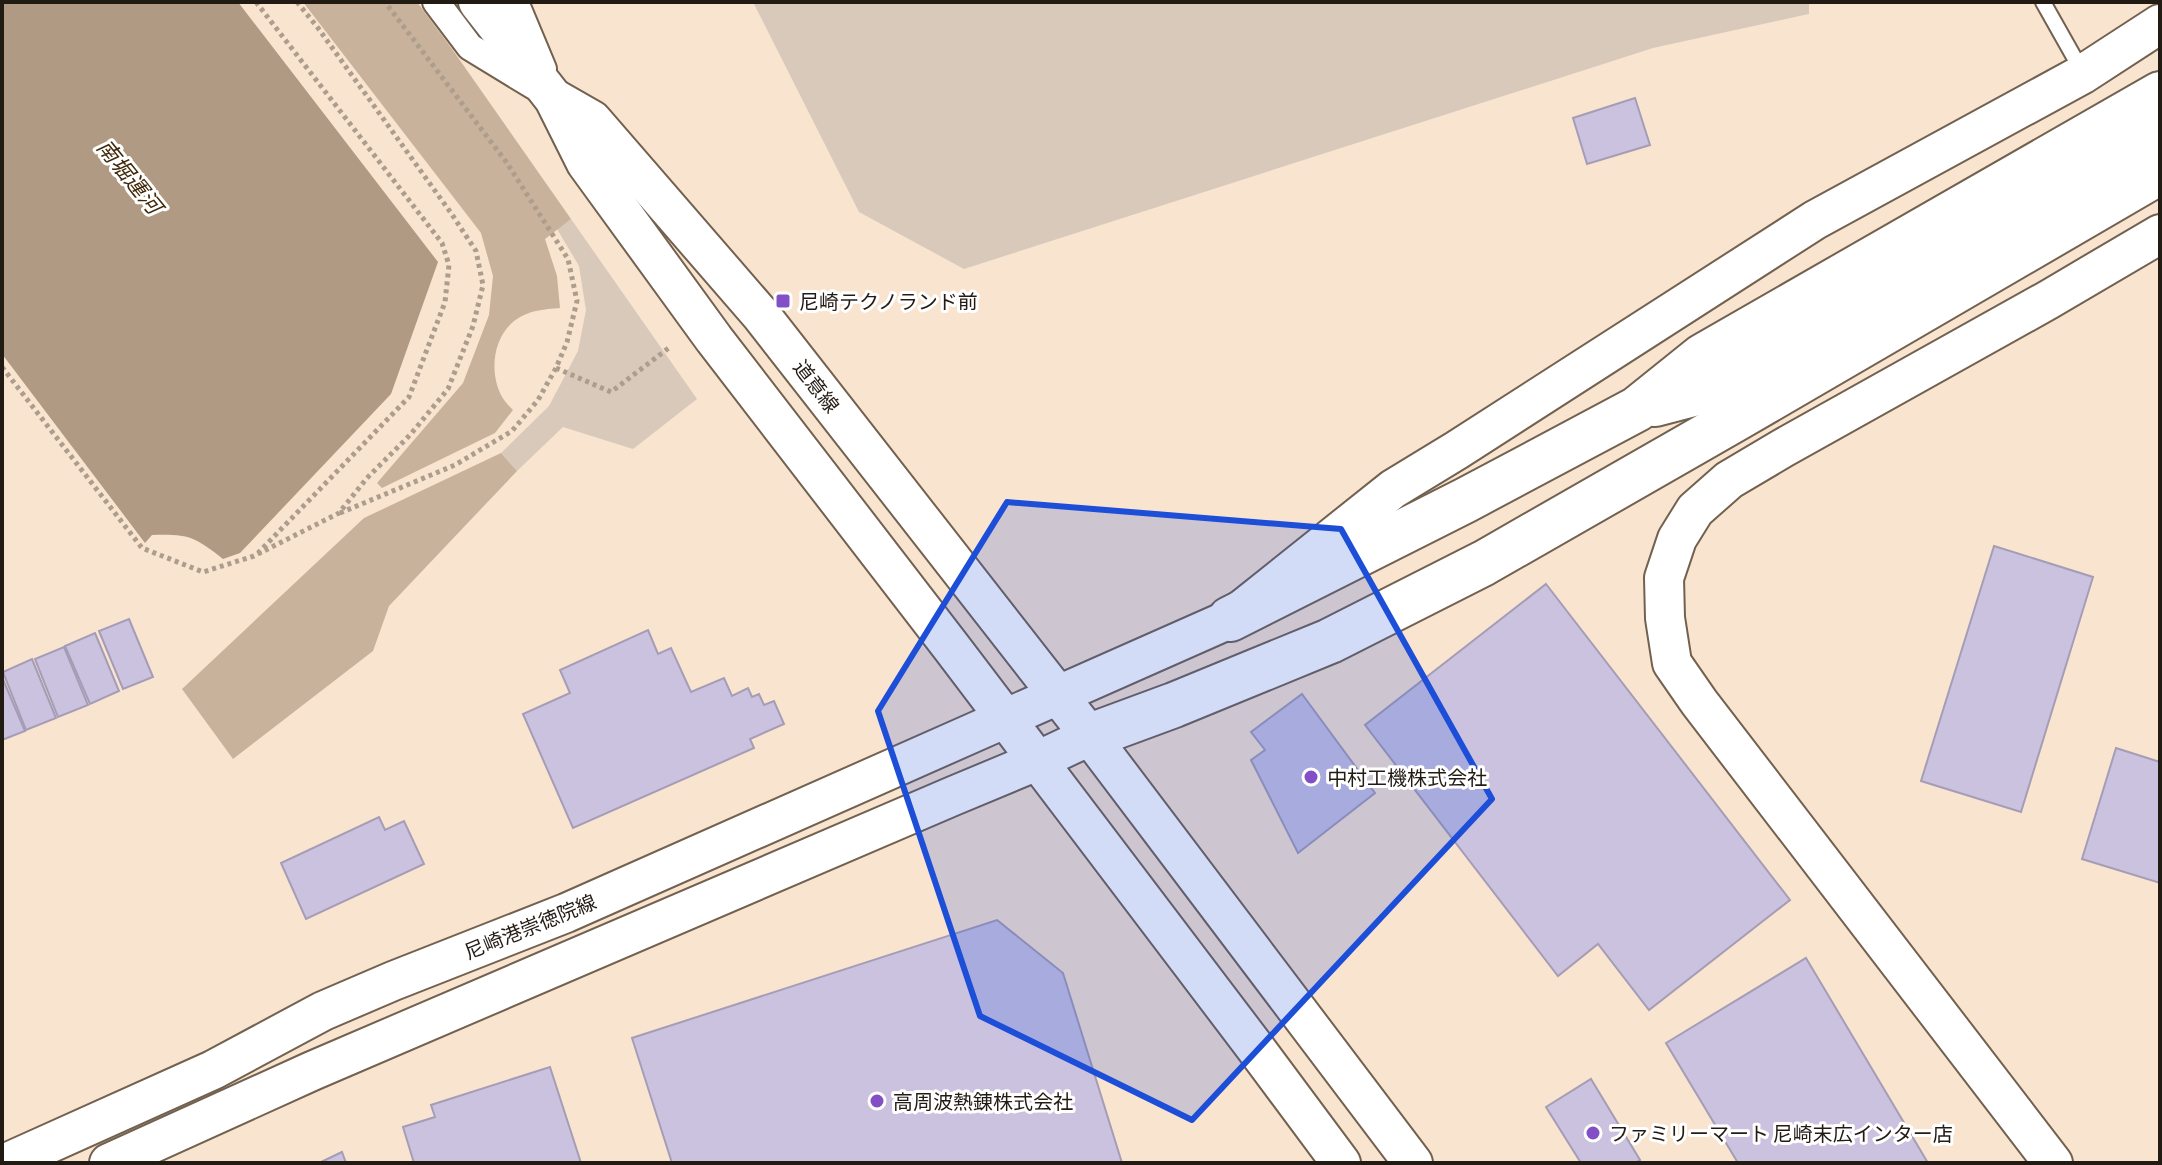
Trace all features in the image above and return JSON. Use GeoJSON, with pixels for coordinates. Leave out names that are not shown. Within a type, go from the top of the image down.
{"type":"FeatureCollection","features":[{"type":"Feature","properties":{"kind":"highway"},"geometry":{"type":"LineString","coordinates":[[1090,736],[1330,641],[1484,563],[1721,387],[2160,94]]}},
{"type":"Feature","properties":{"kind":"highway"},"geometry":{"type":"LineString","coordinates":[[1721,387],[2160,132]]}},
{"type":"Feature","properties":{"kind":"highway"},"geometry":{"type":"LineString","coordinates":[[2059,230],[2160,172]]}},
{"type":"Feature","properties":{"kind":"highway"},"geometry":{"type":"LineString","coordinates":[[1230,619],[1466,500],[1637,409],[1721,387],[2160,183]]}},
{"type":"Feature","properties":{"kind":"street"},"geometry":{"type":"LineString","coordinates":[[436,2],[470,47],[554,99]]}},
{"type":"Feature","properties":{"kind":"street","name":"道意線"},"geometry":{"type":"LineString","coordinates":[[478,2],[554,99],[586,163],[714,339],[1246,1034],[1341,1163]]}},
{"type":"Feature","properties":{"kind":"street"},"geometry":{"type":"LineString","coordinates":[[515,2],[554,99]]}},
{"type":"Feature","properties":{"kind":"street","name":"尼崎港崇徳院線"},"geometry":{"type":"LineString","coordinates":[[6,1163],[213,1070],[323,1011],[566,913],[1230,619],[1393,489],[1815,220],[2083,74],[2160,24]]}},
{"type":"Feature","properties":{"kind":"street","name":"道意線"},"geometry":{"type":"LineString","coordinates":[[554,99],[592,120],[761,315],[1090,736],[1413,1163]]}},
{"type":"Feature","properties":{"kind":"street"},"geometry":{"type":"LineString","coordinates":[[2053,1163],[1774,803],[1672,663],[1665,618],[1664,578],[1677,539],[1695,510],[1729,480],[2160,234]]}},
{"type":"Feature","properties":{"kind":"street"},"geometry":{"type":"LineString","coordinates":[[109,1163],[341,1059],[1090,736]]}},
{"type":"Feature","properties":{"kind":"lane"},"geometry":{"type":"LineString","coordinates":[[2043,2],[2083,74]]}},
{"type":"Feature","properties":{"kind":"path"},"geometry":{"type":"LineString","coordinates":[[254,556],[409,397],[445,302],[449,265],[442,243],[256,2]]}},
{"type":"Feature","properties":{"kind":"path"},"geometry":{"type":"LineString","coordinates":[[297,2],[476,251],[483,285],[473,326],[448,389],[339,513]]}},
{"type":"Feature","properties":{"kind":"path"},"geometry":{"type":"LineString","coordinates":[[2,367],[142,548],[203,572],[254,556],[339,513],[455,465],[512,431],[538,400],[567,342],[577,301],[568,259],[507,163],[385,2]]}},
{"type":"Feature","properties":{"kind":"path"},"geometry":{"type":"LineString","coordinates":[[556,368],[611,392],[670,347]]}},
{"type":"Feature","properties":{"kind":"highlighted area"},"geometry":{"type":"Polygon","coordinates":[[[1007,502],[1341,529],[1492,799],[1192,1120],[980,1016],[878,711],[1007,502]]]}},
{"type":"Feature","properties":{"kind":"shaded area"},"geometry":{"type":"Polygon","coordinates":[[[303,2],[417,2],[571,219],[545,239],[557,276],[560,308],[531,312],[513,322],[496,351],[497,385],[513,410],[495,433],[382,488],[377,483],[463,383],[489,315],[493,276],[481,233],[303,2]]]}},
{"type":"Feature","properties":{"kind":"shaded area"},"geometry":{"type":"Polygon","coordinates":[[[753,2],[1809,2],[1809,14],[1653,48],[964,269],[859,212],[753,2]]]}},
{"type":"Feature","properties":{"kind":"shaded area"},"geometry":{"type":"Polygon","coordinates":[[[571,219],[697,399],[633,449],[563,427],[517,471],[501,453],[549,406],[578,351],[586,310],[579,266],[557,229],[571,219]]]}},
{"type":"Feature","properties":{"kind":"shaded area"},"geometry":{"type":"Polygon","coordinates":[[[501,453],[517,471],[389,606],[373,651],[233,759],[182,689],[364,518],[501,453]]]}},
{"type":"Feature","properties":{"kind":"water","name":"南堀運河"},"geometry":{"type":"Polygon","coordinates":[[[2,2],[238,2],[438,262],[391,394],[240,553],[223,559],[197,541],[174,535],[152,535],[145,543],[2,354],[2,2]]]}},
{"type":"Feature","properties":{"kind":"building"},"geometry":{"type":"Polygon","coordinates":[[[1635,98],[1650,145],[1587,164],[1573,118],[1635,98]]]}},
{"type":"Feature","properties":{"kind":"building"},"geometry":{"type":"Polygon","coordinates":[[[1994,546],[2093,577],[2021,812],[1921,781],[1994,546]]]}},
{"type":"Feature","properties":{"kind":"building"},"geometry":{"type":"Polygon","coordinates":[[[1546,584],[1790,900],[1649,1010],[1598,944],[1558,976],[1365,725],[1546,584]]]}},
{"type":"Feature","properties":{"kind":"building"},"geometry":{"type":"Polygon","coordinates":[[[129,619],[153,677],[123,689],[99,631],[129,619]]]}},
{"type":"Feature","properties":{"kind":"building"},"geometry":{"type":"Polygon","coordinates":[[[648,630],[658,654],[671,648],[691,692],[724,678],[732,696],[748,688],[752,697],[759,694],[764,705],[774,701],[784,724],[750,739],[754,748],[573,828],[523,714],[570,693],[560,670],[648,630]]]}},
{"type":"Feature","properties":{"kind":"building"},"geometry":{"type":"Polygon","coordinates":[[[95,633],[119,691],[90,704],[65,646],[95,633]]]}},
{"type":"Feature","properties":{"kind":"building"},"geometry":{"type":"Polygon","coordinates":[[[64,647],[88,705],[58,717],[35,659],[64,647]]]}},
{"type":"Feature","properties":{"kind":"building"},"geometry":{"type":"Polygon","coordinates":[[[32,659],[56,718],[26,730],[3,672],[32,659]]]}},
{"type":"Feature","properties":{"kind":"building"},"geometry":{"type":"Polygon","coordinates":[[[2,677],[25,731],[2,740],[2,677]]]}},
{"type":"Feature","properties":{"kind":"building","name":"中村工機株式会社"},"geometry":{"type":"Polygon","coordinates":[[[1302,694],[1375,793],[1298,853],[1251,760],[1265,750],[1251,732],[1302,694]]]}},
{"type":"Feature","properties":{"kind":"building"},"geometry":{"type":"Polygon","coordinates":[[[2116,748],[2160,762],[2160,883],[2082,859],[2116,748]]]}},
{"type":"Feature","properties":{"kind":"building"},"geometry":{"type":"Polygon","coordinates":[[[379,817],[385,830],[404,821],[424,864],[306,919],[281,863],[379,817]]]}},
{"type":"Feature","properties":{"kind":"building","name":"高周波熱錬株式会社"},"geometry":{"type":"Polygon","coordinates":[[[997,920],[1063,973],[1122,1163],[672,1163],[632,1038],[997,920]]]}},
{"type":"Feature","properties":{"kind":"building"},"geometry":{"type":"Polygon","coordinates":[[[1806,958],[1928,1163],[1738,1163],[1666,1043],[1806,958]]]}},
{"type":"Feature","properties":{"kind":"building"},"geometry":{"type":"Polygon","coordinates":[[[550,1067],[581,1163],[414,1163],[403,1127],[435,1117],[431,1105],[550,1067]]]}},
{"type":"Feature","properties":{"kind":"building","name":"ファミリーマート 尼崎末広インター店"},"geometry":{"type":"Polygon","coordinates":[[[1591,1079],[1640,1160],[1635,1163],[1581,1163],[1546,1107],[1591,1079]]]}},
{"type":"Feature","properties":{"kind":"building"},"geometry":{"type":"Polygon","coordinates":[[[342,1152],[346,1163],[319,1163],[342,1152]]]}},
{"type":"Feature","properties":{"kind":"place","name":"尼崎テクノランド前"},"geometry":{"type":"Point","coordinates":[783,301]}},
{"type":"Feature","properties":{"kind":"place","name":"中村工機株式会社"},"geometry":{"type":"Point","coordinates":[1311,777]}},
{"type":"Feature","properties":{"kind":"place","name":"高周波熱錬株式会社"},"geometry":{"type":"Point","coordinates":[877,1101]}},
{"type":"Feature","properties":{"kind":"place","name":"ファミリーマート 尼崎末広インター店"},"geometry":{"type":"Point","coordinates":[1593,1133]}}]}
